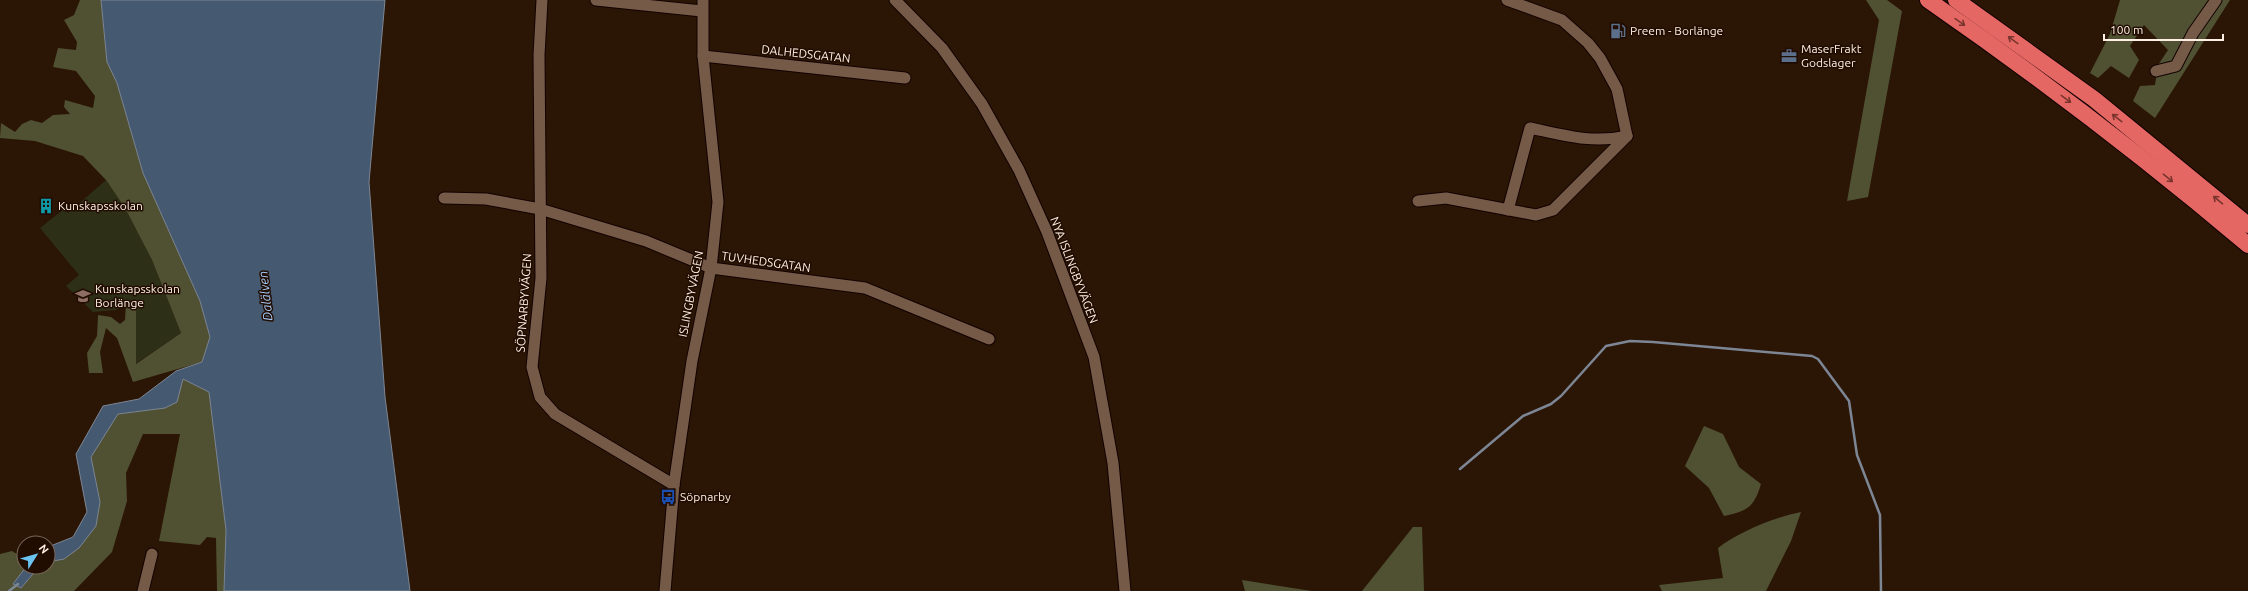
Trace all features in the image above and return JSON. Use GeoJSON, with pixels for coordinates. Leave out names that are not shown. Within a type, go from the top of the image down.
{"type":"FeatureCollection","features":[{"type":"Feature","properties":{"kind":"highway"},"geometry":{"type":"LineString","coordinates":[[1928,0],[2084,112],[2169,179],[2248,245]]}},
{"type":"Feature","properties":{"kind":"highway"},"geometry":{"type":"LineString","coordinates":[[1956,0],[2094,99],[2248,225]]}},
{"type":"Feature","properties":{"kind":"street","name":"SÖPNARBYVÄGEN"},"geometry":{"type":"LineString","coordinates":[[542,0],[539,55],[541,278],[532,367],[540,397],[555,414],[674,485]]}},
{"type":"Feature","properties":{"kind":"street"},"geometry":{"type":"LineString","coordinates":[[596,0],[703,6]]}},
{"type":"Feature","properties":{"kind":"street","name":"NYA ISLINGBYVÄGEN"},"geometry":{"type":"LineString","coordinates":[[895,0],[942,48],[982,104],[1019,170],[1047,232],[1094,357],[1113,463],[1125,591]]}},
{"type":"Feature","properties":{"kind":"street"},"geometry":{"type":"LineString","coordinates":[[1507,0],[1562,20],[1588,43],[1600,58],[1617,89],[1626,136]]}},
{"type":"Feature","properties":{"kind":"street"},"geometry":{"type":"LineString","coordinates":[[2156,71],[2176,66],[2193,33],[2216,0]]}},
{"type":"Feature","properties":{"kind":"street","name":"ISLINGBYVÄGEN"},"geometry":{"type":"LineString","coordinates":[[665,591],[674,485],[692,361],[711,268],[718,202],[703,56],[703,6]]}},
{"type":"Feature","properties":{"kind":"street","name":"DALHEDSGATAN"},"geometry":{"type":"LineString","coordinates":[[703,56],[905,78]]}},
{"type":"Feature","properties":{"kind":"street"},"geometry":{"type":"LineString","coordinates":[[1508,210],[1530,128],[1582,139],[1607,140],[1626,136]]}},
{"type":"Feature","properties":{"kind":"street"},"geometry":{"type":"LineString","coordinates":[[1418,201],[1446,198],[1536,215],[1553,210],[1626,136]]}},
{"type":"Feature","properties":{"kind":"street","name":"TUVHEDSGATAN"},"geometry":{"type":"LineString","coordinates":[[444,198],[486,199],[540,209],[646,241],[711,268],[865,288],[989,339]]}},
{"type":"Feature","properties":{"kind":"street"},"geometry":{"type":"LineString","coordinates":[[143,591],[152,554]]}},
{"type":"Feature","properties":{"kind":"green space"},"geometry":{"type":"Polygon","coordinates":[[[80,0],[101,0],[107,62],[117,83],[143,173],[200,301],[210,337],[202,362],[133,382],[117,338],[106,328],[100,352],[103,373],[89,373],[87,353],[97,336],[98,315],[111,317],[120,324],[125,320],[126,303],[136,311],[136,364],[181,333],[152,260],[125,208],[106,180],[83,156],[35,141],[0,138],[1,123],[15,132],[22,124],[31,120],[42,123],[53,115],[70,114],[64,107],[65,100],[93,108],[95,96],[76,71],[53,67],[58,48],[76,50],[77,42],[64,20],[74,15],[80,0]]]}},
{"type":"Feature","properties":{"kind":"green space"},"geometry":{"type":"Polygon","coordinates":[[[1866,0],[1887,0],[1902,11],[1868,197],[1847,201],[1879,20],[1866,0]]]}},
{"type":"Feature","properties":{"kind":"green space"},"geometry":{"type":"Polygon","coordinates":[[[2120,0],[2230,0],[2155,118],[2133,101],[2140,86],[2155,85],[2158,65],[2168,50],[2144,25],[2130,46],[2139,60],[2129,78],[2111,66],[2098,78],[2090,73],[2110,34],[2120,0]]]}},
{"type":"Feature","properties":{"kind":"green space"},"geometry":{"type":"Polygon","coordinates":[[[106,180],[125,208],[152,260],[181,333],[135,364],[136,311],[126,304],[116,310],[93,312],[66,286],[79,275],[40,228],[64,209],[68,213],[106,180]]]}},
{"type":"Feature","properties":{"kind":"green space"},"geometry":{"type":"Polygon","coordinates":[[[183,379],[209,392],[226,530],[224,591],[217,591],[216,538],[207,537],[200,545],[159,541],[180,434],[143,434],[126,473],[127,501],[112,552],[74,591],[0,591],[0,554],[12,551],[16,554],[16,575],[20,575],[13,584],[21,588],[32,575],[56,575],[56,560],[64,559],[100,502],[91,457],[118,414],[164,408],[183,379]]]}},
{"type":"Feature","properties":{"kind":"green space"},"geometry":{"type":"Polygon","coordinates":[[[1704,426],[1723,434],[1739,467],[1761,484],[1753,503],[1744,510],[1724,516],[1709,488],[1685,466],[1704,426]]]}},
{"type":"Feature","properties":{"kind":"green space"},"geometry":{"type":"Polygon","coordinates":[[[1801,512],[1791,541],[1766,591],[1662,591],[1659,585],[1723,578],[1718,548],[1736,536],[1757,526],[1780,517],[1801,512]]]}},
{"type":"Feature","properties":{"kind":"green space"},"geometry":{"type":"Polygon","coordinates":[[[1413,527],[1422,527],[1424,591],[1362,591],[1413,527]]]}},
{"type":"Feature","properties":{"kind":"green space"},"geometry":{"type":"Polygon","coordinates":[[[1242,580],[1312,591],[1245,591],[1242,580]]]}},
{"type":"Feature","properties":{"kind":"water","name":"Dalälven"},"geometry":{"type":"Polygon","coordinates":[[[101,0],[385,0],[369,182],[385,397],[410,591],[224,591],[226,530],[209,392],[183,379],[177,402],[165,408],[118,414],[91,457],[100,502],[96,526],[79,548],[64,559],[56,560],[56,544],[73,537],[87,512],[76,454],[103,406],[139,399],[176,371],[202,362],[210,337],[200,301],[143,173],[117,83],[107,62],[101,0]]]}},
{"type":"Feature","properties":{"kind":"water"},"geometry":{"type":"Polygon","coordinates":[[[20,575],[32,575],[21,588],[13,584],[20,575]]]}},
{"type":"Feature","properties":{"kind":"waterway"},"geometry":{"type":"LineString","coordinates":[[1460,469],[1523,416],[1551,404],[1561,396],[1606,346],[1630,341],[1653,342],[1812,356],[1818,359],[1849,401],[1857,455],[1880,515],[1881,591]]}},
{"type":"Feature","properties":{"kind":"waterway"},"geometry":{"type":"LineString","coordinates":[[9,591],[18,584]]}},
{"type":"Feature","properties":{"kind":"place","name":"Preem - Borlänge"},"geometry":{"type":"Point","coordinates":[1618,31]}},
{"type":"Feature","properties":{"kind":"place","name":"MaserFrakt Godslager"},"geometry":{"type":"Point","coordinates":[1789,56]}},
{"type":"Feature","properties":{"kind":"place","name":"Kunskapsskolan"},"geometry":{"type":"Point","coordinates":[46,206]}},
{"type":"Feature","properties":{"kind":"place","name":"Kunskapsskolan Borlänge"},"geometry":{"type":"Point","coordinates":[83,296]}},
{"type":"Feature","properties":{"kind":"place","name":"Söpnarby"},"geometry":{"type":"Point","coordinates":[668,497]}}]}
